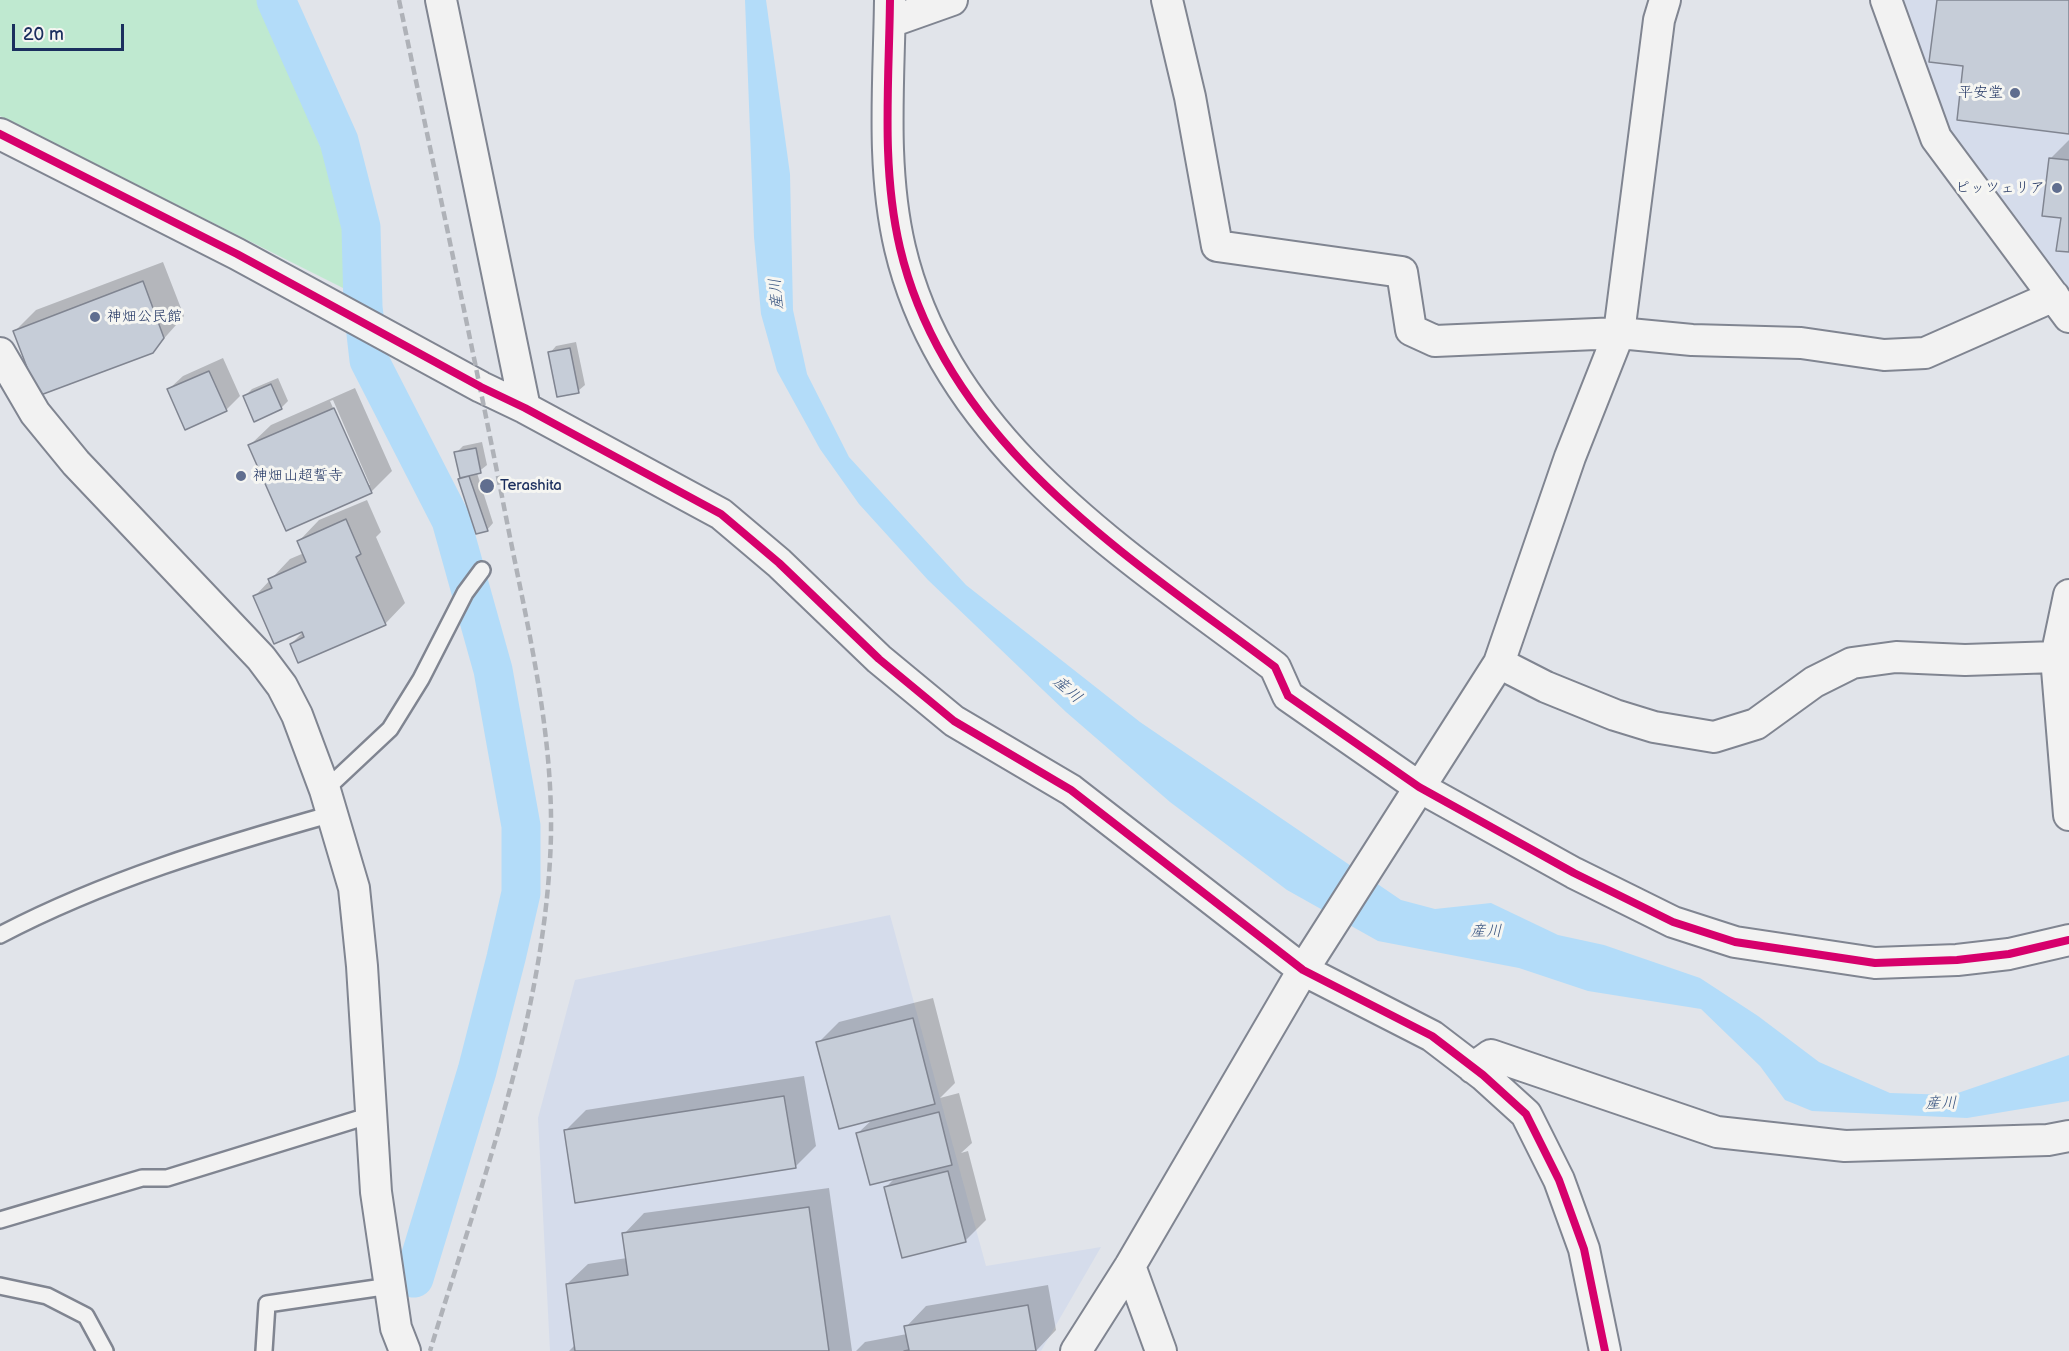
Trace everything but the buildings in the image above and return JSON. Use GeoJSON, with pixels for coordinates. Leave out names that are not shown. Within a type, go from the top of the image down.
{"type":"FeatureCollection","features":[{"type":"Feature","properties":{"kind":"street"},"geometry":{"type":"LineString","coordinates":[[441,0],[525,408]]}},
{"type":"Feature","properties":{"kind":"street"},"geometry":{"type":"LineString","coordinates":[[952,0],[890,11],[887,139],[892,202],[900,249],[926,325],[950,372],[999,437],[1046,488],[1105,539],[1275,667],[1288,696],[1413,795],[1663,917],[1735,942],[1875,963],[2009,954],[2069,940]]}},
{"type":"Feature","properties":{"kind":"street"},"geometry":{"type":"LineString","coordinates":[[1167,0],[1190,97],[1218,246],[1402,272],[1411,330],[1435,341],[1619,333],[1692,340],[1800,343],[1884,355],[1925,353],[2061,307],[1935,138],[1886,0]]}},
{"type":"Feature","properties":{"kind":"street"},"geometry":{"type":"LineString","coordinates":[[1076,1351],[1130,1266],[1322,939],[1499,663],[1570,457],[1619,333],[1659,20],[1665,0]]}},
{"type":"Feature","properties":{"kind":"street"},"geometry":{"type":"LineString","coordinates":[[0,134],[237,254],[481,387],[525,408],[722,514],[779,563],[879,659],[954,721],[1071,790],[1303,970],[1432,1036],[1526,1114],[1559,1180],[1584,1250],[1605,1351]]}},
{"type":"Feature","properties":{"kind":"street"},"geometry":{"type":"LineString","coordinates":[[0,353],[35,413],[76,463],[234,628],[282,686],[297,715],[328,802],[354,888],[362,966],[376,1192],[396,1328],[405,1351]]}},
{"type":"Feature","properties":{"kind":"street"},"geometry":{"type":"LineString","coordinates":[[2069,595],[2056,657],[2069,815]]}},
{"type":"Feature","properties":{"kind":"street"},"geometry":{"type":"LineString","coordinates":[[1499,663],[1546,687],[1615,715],[1654,727],[1714,737],[1756,724],[1814,682],[1852,663],[1896,657],[1965,660],[2056,657]]}},
{"type":"Feature","properties":{"kind":"street"},"geometry":{"type":"LineString","coordinates":[[1473,1068],[1491,1055],[1717,1132],[1845,1146],[2048,1140],[2069,1136]]}},
{"type":"Feature","properties":{"kind":"street"},"geometry":{"type":"LineString","coordinates":[[1130,1266],[1161,1351]]}},
{"type":"Feature","properties":{"kind":"lane"},"geometry":{"type":"LineString","coordinates":[[0,935],[59,904],[206,851],[328,802],[390,729],[421,679],[465,593],[479,574]]}},
{"type":"Feature","properties":{"kind":"lane"},"geometry":{"type":"LineString","coordinates":[[0,1220],[142,1178],[167,1178],[370,1115]]}},
{"type":"Feature","properties":{"kind":"lane"},"geometry":{"type":"LineString","coordinates":[[0,1286],[47,1296],[86,1316],[105,1351]]}},
{"type":"Feature","properties":{"kind":"lane"},"geometry":{"type":"LineString","coordinates":[[264,1351],[267,1304],[390,1286]]}},
{"type":"Feature","properties":{"kind":"shaded area"},"geometry":{"type":"Polygon","coordinates":[[[1898,0],[2069,0],[2069,297],[1950,130],[1898,0]]]}},
{"type":"Feature","properties":{"kind":"shaded area"},"geometry":{"type":"Polygon","coordinates":[[[890,915],[986,1266],[1101,1247],[1041,1351],[550,1351],[538,1118],[575,980],[890,915]]]}},
{"type":"Feature","properties":{"kind":"green space"},"geometry":{"type":"Polygon","coordinates":[[[0,0],[260,0],[335,181],[345,246],[343,288],[0,116],[0,0]]]}},
{"type":"Feature","properties":{"kind":"water","name":"産川"},"geometry":{"type":"Polygon","coordinates":[[[745,0],[766,0],[790,174],[793,310],[807,374],[849,457],[966,585],[1140,722],[1401,900],[1435,909],[1491,903],[1558,935],[1604,945],[1700,978],[1758,1016],[1819,1062],[1890,1093],[1952,1095],[2069,1055],[2069,1101],[1967,1118],[1812,1111],[1785,1100],[1760,1066],[1701,1009],[1588,991],[1519,968],[1378,941],[1287,890],[1170,802],[1066,712],[928,580],[859,504],[820,449],[777,371],[761,314],[754,237],[745,0]]]}},
{"type":"Feature","properties":{"kind":"waterway"},"geometry":{"type":"LineString","coordinates":[[276,0],[339,141],[361,227],[363,307],[369,360],[451,520],[493,670],[521,826],[521,893],[506,958],[477,1071],[414,1278]]}},
{"type":"Feature","properties":{"kind":"railway"},"geometry":{"type":"LineString","coordinates":[[399,0],[480,387],[539,687],[549,773],[551,817],[550,860],[544,923],[521,1047],[505,1109],[430,1351]]}},
{"type":"Feature","properties":{"kind":"cycle path"},"geometry":{"type":"LineString","coordinates":[[890,0],[888,156],[894,217],[900,248],[923,317],[957,380],[999,436],[1048,488],[1160,581],[1275,667],[1288,696],[1419,787],[1574,873],[1673,922],[1735,942],[1875,963],[1957,960],[2009,954],[2069,940]]}},
{"type":"Feature","properties":{"kind":"cycle path"},"geometry":{"type":"LineString","coordinates":[[0,134],[237,254],[721,514],[779,563],[879,659],[954,721],[1071,790],[1303,970],[1432,1036],[1483,1075],[1526,1114],[1559,1180],[1584,1249],[1605,1351]]}},
{"type":"Feature","properties":{"kind":"place","name":"平安堂"},"geometry":{"type":"Point","coordinates":[2015,93]}},
{"type":"Feature","properties":{"kind":"place","name":"ピッツェリア"},"geometry":{"type":"Point","coordinates":[2057,188]}},
{"type":"Feature","properties":{"kind":"place","name":"神畑公民館"},"geometry":{"type":"Point","coordinates":[95,317]}},
{"type":"Feature","properties":{"kind":"place","name":"神畑山超誓寺"},"geometry":{"type":"Point","coordinates":[241,476]}},
{"type":"Feature","properties":{"kind":"place","name":"Terashita"},"geometry":{"type":"Point","coordinates":[487,486]}}]}
